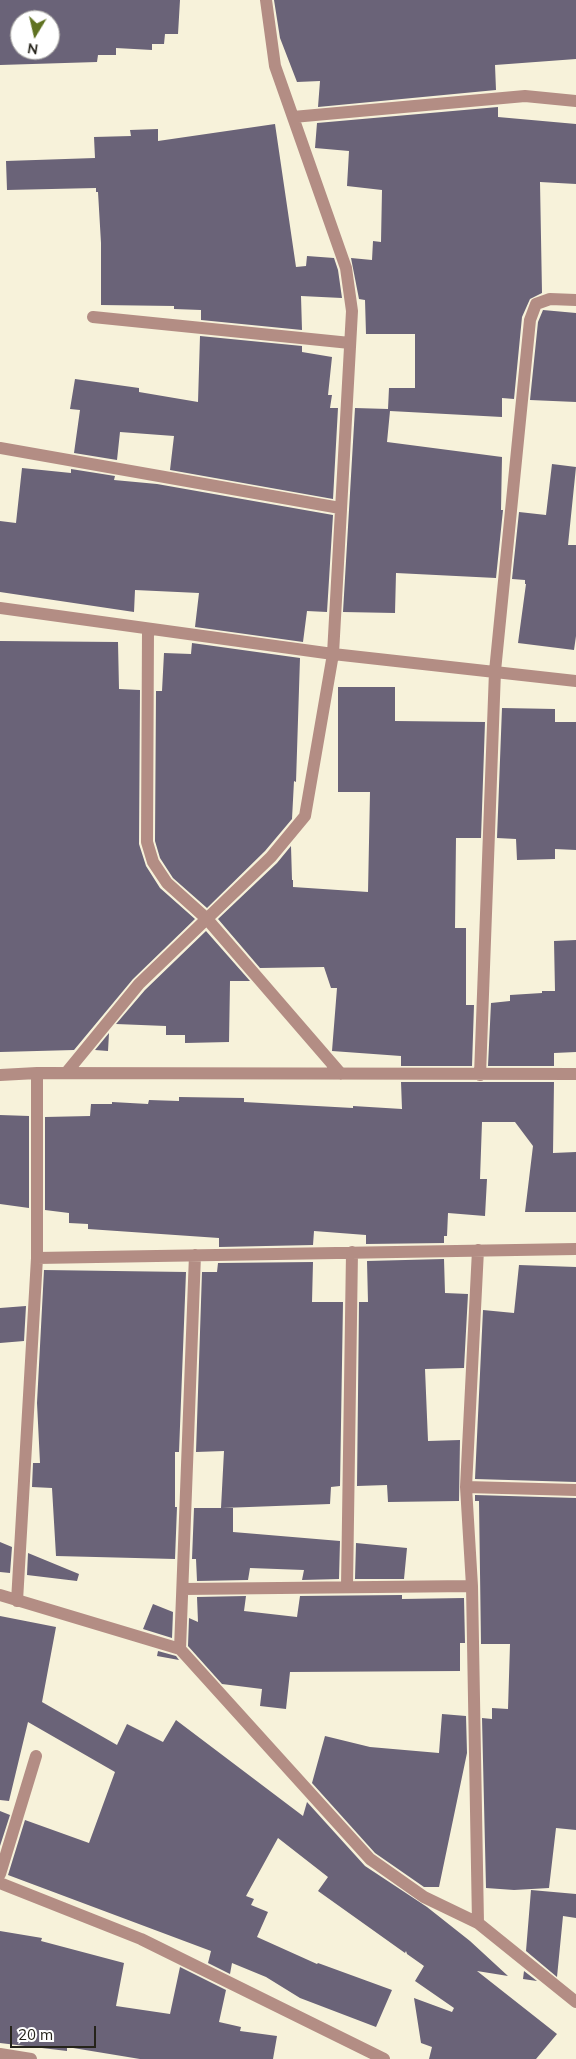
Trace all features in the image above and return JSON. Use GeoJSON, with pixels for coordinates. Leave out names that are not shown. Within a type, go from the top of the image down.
{"type":"FeatureCollection","features":[{"type":"Feature","properties":{"kind":"street"},"geometry":{"type":"LineString","coordinates":[[66,1073],[139,984],[271,857],[305,816],[333,654],[352,312],[346,268],[275,66],[266,0]]}},
{"type":"Feature","properties":{"kind":"street"},"geometry":{"type":"LineString","coordinates":[[293,117],[525,96],[576,101]]}},
{"type":"Feature","properties":{"kind":"street"},"geometry":{"type":"LineString","coordinates":[[480,1075],[495,671],[530,320],[536,304],[550,299],[576,300]]}},
{"type":"Feature","properties":{"kind":"street"},"geometry":{"type":"LineString","coordinates":[[93,317],[350,343]]}},
{"type":"Feature","properties":{"kind":"street"},"geometry":{"type":"LineString","coordinates":[[0,448],[340,508]]}},
{"type":"Feature","properties":{"kind":"street"},"geometry":{"type":"LineString","coordinates":[[0,608],[333,654],[576,681]]}},
{"type":"Feature","properties":{"kind":"street"},"geometry":{"type":"LineString","coordinates":[[148,629],[147,842],[153,862],[167,883],[207,919],[341,1074]]}},
{"type":"Feature","properties":{"kind":"street"},"geometry":{"type":"LineString","coordinates":[[0,1075],[37,1073],[576,1074]]}},
{"type":"Feature","properties":{"kind":"street"},"geometry":{"type":"LineString","coordinates":[[17,1601],[37,1258],[37,1073]]}},
{"type":"Feature","properties":{"kind":"street"},"geometry":{"type":"LineString","coordinates":[[37,1258],[576,1249]]}},
{"type":"Feature","properties":{"kind":"street"},"geometry":{"type":"LineString","coordinates":[[478,1250],[466,1487],[472,1586],[478,1923]]}},
{"type":"Feature","properties":{"kind":"street"},"geometry":{"type":"LineString","coordinates":[[347,1586],[352,1252]]}},
{"type":"Feature","properties":{"kind":"street"},"geometry":{"type":"LineString","coordinates":[[180,1649],[195,1255]]}},
{"type":"Feature","properties":{"kind":"street"},"geometry":{"type":"LineString","coordinates":[[466,1487],[576,1490]]}},
{"type":"Feature","properties":{"kind":"street"},"geometry":{"type":"LineString","coordinates":[[183,1588],[472,1586]]}},
{"type":"Feature","properties":{"kind":"street"},"geometry":{"type":"LineString","coordinates":[[0,1595],[180,1649],[370,1859],[424,1897],[478,1923],[576,2002]]}},
{"type":"Feature","properties":{"kind":"street"},"geometry":{"type":"LineString","coordinates":[[0,1874],[36,1756]]}},
{"type":"Feature","properties":{"kind":"street"},"geometry":{"type":"LineString","coordinates":[[0,1883],[141,1939],[384,2059]]}},
{"type":"Feature","properties":{"kind":"street"},"geometry":{"type":"LineString","coordinates":[[0,2054],[31,2059]]}},
{"type":"Feature","properties":{"kind":"building"},"geometry":{"type":"Polygon","coordinates":[[[0,0],[180,0],[178,34],[165,34],[164,44],[152,44],[152,50],[116,48],[116,55],[98,55],[97,62],[0,65],[0,0]]]}},
{"type":"Feature","properties":{"kind":"building"},"geometry":{"type":"Polygon","coordinates":[[[274,0],[576,0],[576,59],[495,65],[496,90],[318,107],[320,81],[297,82],[280,38],[274,0]]]}},
{"type":"Feature","properties":{"kind":"building"},"geometry":{"type":"Polygon","coordinates":[[[498,107],[498,117],[576,124],[576,184],[540,182],[542,293],[530,299],[522,317],[514,399],[502,398],[502,417],[390,411],[387,442],[502,457],[501,510],[503,510],[496,578],[396,573],[395,613],[343,612],[355,408],[388,409],[389,388],[415,388],[415,334],[366,334],[365,300],[359,299],[351,258],[372,260],[373,241],[381,242],[382,190],[347,186],[349,151],[315,148],[317,123],[498,107]]]}},
{"type":"Feature","properties":{"kind":"building"},"geometry":{"type":"Polygon","coordinates":[[[275,124],[296,267],[306,266],[307,256],[334,258],[338,270],[342,298],[301,296],[302,330],[201,320],[201,310],[174,309],[174,306],[101,305],[101,243],[98,192],[96,192],[96,188],[7,190],[6,161],[95,158],[94,137],[131,136],[130,130],[158,129],[158,141],[275,124]]]}},
{"type":"Feature","properties":{"kind":"building"},"geometry":{"type":"Polygon","coordinates":[[[543,310],[576,313],[576,402],[530,400],[538,322],[543,310]]]}},
{"type":"Feature","properties":{"kind":"building"},"geometry":{"type":"Polygon","coordinates":[[[200,336],[302,346],[302,352],[332,357],[328,395],[332,395],[330,408],[338,408],[333,499],[170,470],[174,436],[120,432],[117,460],[74,453],[80,410],[70,409],[75,379],[139,388],[139,392],[198,402],[200,336]]]}},
{"type":"Feature","properties":{"kind":"building"},"geometry":{"type":"Polygon","coordinates":[[[552,464],[576,467],[568,545],[576,545],[576,636],[574,650],[518,643],[526,584],[525,580],[512,579],[519,512],[546,515],[552,464]]]}},
{"type":"Feature","properties":{"kind":"building"},"geometry":{"type":"Polygon","coordinates":[[[22,468],[71,473],[71,469],[115,476],[114,480],[157,484],[333,515],[327,612],[307,611],[303,642],[195,627],[199,593],[135,590],[134,612],[0,592],[0,521],[16,523],[22,468]]]}},
{"type":"Feature","properties":{"kind":"building"},"geometry":{"type":"Polygon","coordinates":[[[0,641],[118,642],[119,689],[140,690],[139,844],[146,866],[160,888],[195,919],[133,979],[74,1050],[0,1052],[0,641]]]}},
{"type":"Feature","properties":{"kind":"building"},"geometry":{"type":"Polygon","coordinates":[[[192,643],[300,658],[296,782],[294,781],[292,819],[265,851],[207,908],[173,878],[160,858],[155,841],[156,691],[162,691],[164,653],[191,654],[192,643]]]}},
{"type":"Feature","properties":{"kind":"building"},"geometry":{"type":"Polygon","coordinates":[[[338,687],[395,687],[395,721],[485,722],[481,838],[456,838],[455,928],[466,928],[466,1005],[474,1005],[472,1066],[401,1066],[401,1056],[332,1051],[337,988],[331,988],[324,967],[260,968],[218,919],[277,863],[291,846],[293,887],[368,892],[370,792],[338,792],[338,687]]]}},
{"type":"Feature","properties":{"kind":"building"},"geometry":{"type":"Polygon","coordinates":[[[502,708],[555,709],[555,722],[576,722],[576,850],[555,849],[555,859],[517,860],[516,839],[497,838],[502,708]]]}},
{"type":"Feature","properties":{"kind":"building"},"geometry":{"type":"Polygon","coordinates":[[[206,931],[250,981],[230,981],[229,1042],[185,1043],[185,1035],[166,1035],[166,1026],[116,1024],[145,990],[206,931]]]}},
{"type":"Feature","properties":{"kind":"building"},"geometry":{"type":"Polygon","coordinates":[[[576,940],[576,1052],[554,1053],[554,1066],[488,1066],[491,1003],[510,1001],[510,995],[555,991],[554,941],[576,940]]]}},
{"type":"Feature","properties":{"kind":"building"},"geometry":{"type":"Polygon","coordinates":[[[109,1033],[108,1051],[95,1050],[109,1033]]]}},
{"type":"Feature","properties":{"kind":"building"},"geometry":{"type":"Polygon","coordinates":[[[401,1082],[554,1082],[553,1153],[576,1152],[576,1212],[525,1212],[533,1146],[515,1122],[482,1122],[480,1179],[487,1179],[485,1216],[448,1213],[447,1236],[444,1236],[444,1243],[366,1244],[366,1235],[314,1231],[313,1245],[219,1247],[219,1238],[88,1229],[88,1224],[69,1223],[69,1213],[45,1210],[45,1117],[90,1116],[91,1104],[112,1104],[112,1102],[148,1104],[149,1100],[179,1101],[179,1097],[244,1098],[244,1102],[402,1109],[401,1082]]]}},
{"type":"Feature","properties":{"kind":"building"},"geometry":{"type":"Polygon","coordinates":[[[0,1115],[29,1116],[29,1208],[0,1204],[0,1115]]]}},
{"type":"Feature","properties":{"kind":"building"},"geometry":{"type":"Polygon","coordinates":[[[444,1259],[445,1293],[468,1294],[464,1368],[425,1369],[428,1441],[460,1440],[459,1501],[388,1502],[387,1485],[357,1486],[359,1302],[368,1302],[367,1261],[444,1259]]]}},
{"type":"Feature","properties":{"kind":"building"},"geometry":{"type":"Polygon","coordinates":[[[313,1262],[312,1302],[343,1302],[340,1486],[331,1487],[330,1504],[222,1508],[233,1508],[233,1532],[340,1541],[339,1579],[302,1580],[304,1570],[250,1568],[248,1580],[197,1581],[196,1559],[192,1559],[194,1508],[221,1508],[224,1451],[196,1452],[202,1272],[217,1272],[218,1263],[313,1262]]]}},
{"type":"Feature","properties":{"kind":"building"},"geometry":{"type":"Polygon","coordinates":[[[519,1265],[576,1267],[576,1482],[475,1479],[483,1310],[514,1313],[519,1265]]]}},
{"type":"Feature","properties":{"kind":"building"},"geometry":{"type":"Polygon","coordinates":[[[44,1270],[186,1272],[179,1452],[175,1452],[175,1507],[177,1507],[175,1559],[56,1556],[52,1488],[32,1487],[33,1463],[40,1463],[37,1403],[44,1270]]]}},
{"type":"Feature","properties":{"kind":"building"},"geometry":{"type":"Polygon","coordinates":[[[26,1306],[24,1341],[0,1343],[0,1308],[26,1306]]]}},
{"type":"Feature","properties":{"kind":"building"},"geometry":{"type":"Polygon","coordinates":[[[475,1495],[576,1498],[576,1830],[556,1828],[549,1888],[514,1890],[486,1888],[482,1718],[492,1719],[492,1708],[508,1709],[510,1644],[481,1644],[479,1501],[475,1501],[475,1495]]]}},
{"type":"Feature","properties":{"kind":"building"},"geometry":{"type":"Polygon","coordinates":[[[0,1542],[12,1547],[10,1573],[0,1572],[0,1542]]]}},
{"type":"Feature","properties":{"kind":"building"},"geometry":{"type":"Polygon","coordinates":[[[356,1543],[407,1548],[404,1579],[355,1579],[356,1543]]]}},
{"type":"Feature","properties":{"kind":"building"},"geometry":{"type":"Polygon","coordinates":[[[28,1553],[79,1574],[77,1581],[27,1575],[28,1553]]]}},
{"type":"Feature","properties":{"kind":"building"},"geometry":{"type":"Polygon","coordinates":[[[402,1595],[402,1599],[464,1598],[465,1643],[460,1643],[460,1671],[290,1672],[286,1709],[260,1706],[262,1689],[222,1684],[188,1646],[189,1618],[198,1622],[197,1597],[246,1596],[244,1611],[297,1617],[300,1596],[402,1595]]]}},
{"type":"Feature","properties":{"kind":"building"},"geometry":{"type":"Polygon","coordinates":[[[153,1604],[173,1612],[172,1638],[143,1629],[153,1604]]]}},
{"type":"Feature","properties":{"kind":"building"},"geometry":{"type":"Polygon","coordinates":[[[0,1616],[56,1627],[42,1702],[117,1745],[127,1724],[163,1742],[176,1720],[303,1816],[307,1802],[365,1866],[427,1907],[470,1941],[508,1976],[477,1971],[557,2034],[536,2059],[429,2059],[432,2047],[421,2043],[414,1998],[452,2012],[454,2008],[415,1981],[424,1966],[407,1954],[406,1951],[405,1953],[318,1891],[328,1877],[278,1838],[246,1896],[254,1899],[251,1905],[268,1912],[257,1937],[317,1964],[392,1990],[376,2027],[300,1998],[266,1977],[232,1963],[230,1974],[208,1963],[211,1951],[8,1875],[25,1820],[89,1843],[115,1772],[28,1722],[9,1801],[0,1800],[0,1616]]]}},
{"type":"Feature","properties":{"kind":"building"},"geometry":{"type":"Polygon","coordinates":[[[158,1651],[176,1656],[179,1660],[157,1656],[158,1651]]]}},
{"type":"Feature","properties":{"kind":"building"},"geometry":{"type":"Polygon","coordinates":[[[442,1714],[466,1716],[467,1753],[439,1887],[424,1887],[375,1853],[312,1783],[325,1736],[370,1747],[439,1753],[442,1714]]]}},
{"type":"Feature","properties":{"kind":"building"},"geometry":{"type":"Polygon","coordinates":[[[0,1811],[10,1815],[0,1846],[0,1811]]]}},
{"type":"Feature","properties":{"kind":"building"},"geometry":{"type":"Polygon","coordinates":[[[531,1890],[576,1894],[576,1918],[563,1916],[557,1977],[526,1951],[531,1890]]]}},
{"type":"Feature","properties":{"kind":"building"},"geometry":{"type":"Polygon","coordinates":[[[0,1931],[42,1938],[41,1941],[124,1963],[116,2006],[170,2014],[180,1967],[226,1990],[219,2022],[241,2027],[240,2031],[277,2036],[273,2059],[140,2059],[67,2047],[67,2051],[0,2043],[0,1931]]]}},
{"type":"Feature","properties":{"kind":"building"},"geometry":{"type":"Polygon","coordinates":[[[524,1971],[537,1981],[523,1979],[524,1971]]]}}]}
